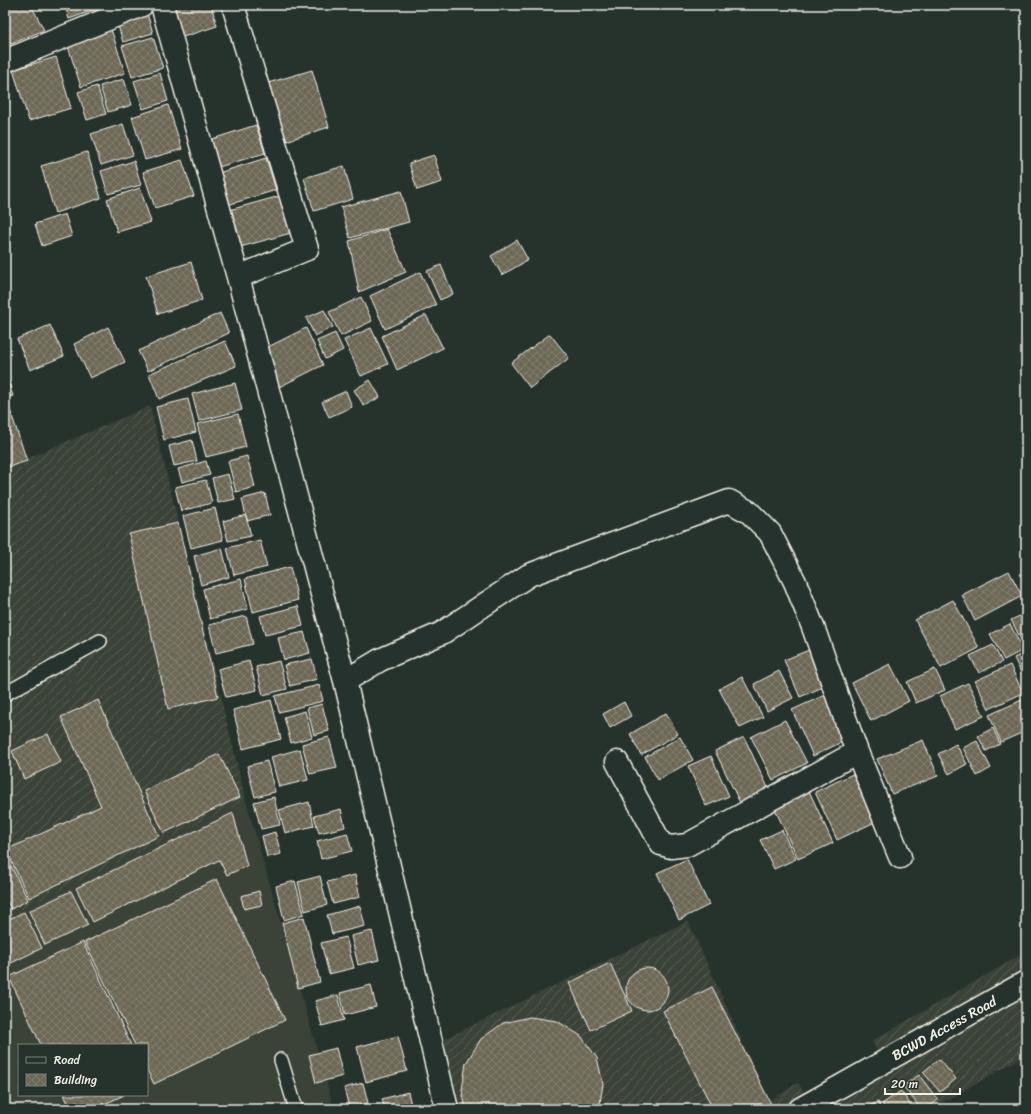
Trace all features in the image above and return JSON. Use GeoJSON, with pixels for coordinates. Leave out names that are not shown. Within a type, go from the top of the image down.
{"type":"FeatureCollection","features":[{"type":"Feature","properties":{"kind":"street"},"geometry":{"type":"LineString","coordinates":[[5,61],[142,5]]}},
{"type":"Feature","properties":{"kind":"street"},"geometry":{"type":"LineString","coordinates":[[162,5],[238,277],[345,681],[446,1109]]}},
{"type":"Feature","properties":{"kind":"street"},"geometry":{"type":"LineString","coordinates":[[233,5],[307,249],[238,277]]}},
{"type":"Feature","properties":{"kind":"street"},"geometry":{"type":"LineString","coordinates":[[345,681],[380,660],[442,633],[529,575],[730,501],[749,512],[770,533],[795,582],[813,627],[857,752],[900,857]]}},
{"type":"Feature","properties":{"kind":"street"},"geometry":{"type":"LineString","coordinates":[[617,762],[661,844],[671,847],[687,845],[857,752]]}},
{"type":"Feature","properties":{"kind":"street","name":"BCWD Access Road"},"geometry":{"type":"LineString","coordinates":[[800,1109],[1026,982]]}},
{"type":"Feature","properties":{"kind":"lane"},"geometry":{"type":"LineString","coordinates":[[5,694],[100,641]]}},
{"type":"Feature","properties":{"kind":"lane"},"geometry":{"type":"LineString","coordinates":[[282,1060],[296,1109]]}},
{"type":"Feature","properties":{"kind":"shaded area"},"geometry":{"type":"Polygon","coordinates":[[[150,406],[246,801],[5,917],[5,468],[150,406]]]}},
{"type":"Feature","properties":{"kind":"shaded area"},"geometry":{"type":"Polygon","coordinates":[[[246,801],[334,1109],[5,1109],[5,917],[246,801]]]}},
{"type":"Feature","properties":{"kind":"shaded area"},"geometry":{"type":"Polygon","coordinates":[[[688,921],[769,1101],[798,1083],[805,1094],[878,1053],[872,1041],[1026,952],[1026,1055],[931,1109],[457,1109],[440,1041],[688,921]]]}},
{"type":"Feature","properties":{"kind":"building"},"geometry":{"type":"Polygon","coordinates":[[[5,5],[31,5],[44,30],[11,44],[5,32],[5,5]]]}},
{"type":"Feature","properties":{"kind":"building"},"geometry":{"type":"Polygon","coordinates":[[[65,5],[108,5],[69,19],[65,5]]]}},
{"type":"Feature","properties":{"kind":"building"},"geometry":{"type":"Polygon","coordinates":[[[169,5],[211,5],[217,26],[177,39],[169,5]]]}},
{"type":"Feature","properties":{"kind":"building"},"geometry":{"type":"Polygon","coordinates":[[[146,10],[153,33],[123,42],[116,19],[146,10]]]}},
{"type":"Feature","properties":{"kind":"building"},"geometry":{"type":"Polygon","coordinates":[[[111,29],[125,73],[81,87],[67,43],[111,29]]]}},
{"type":"Feature","properties":{"kind":"building"},"geometry":{"type":"Polygon","coordinates":[[[153,37],[163,68],[132,77],[122,46],[153,37]]]}},
{"type":"Feature","properties":{"kind":"building"},"geometry":{"type":"Polygon","coordinates":[[[56,57],[71,108],[29,121],[13,70],[56,57]]]}},
{"type":"Feature","properties":{"kind":"building"},"geometry":{"type":"Polygon","coordinates":[[[312,70],[329,127],[286,141],[268,83],[312,70]]]}},
{"type":"Feature","properties":{"kind":"building"},"geometry":{"type":"Polygon","coordinates":[[[160,73],[168,101],[143,109],[134,81],[160,73]]]}},
{"type":"Feature","properties":{"kind":"building"},"geometry":{"type":"Polygon","coordinates":[[[124,79],[132,105],[108,112],[100,86],[124,79]]]}},
{"type":"Feature","properties":{"kind":"building"},"geometry":{"type":"Polygon","coordinates":[[[97,86],[106,114],[87,120],[78,92],[97,86]]]}},
{"type":"Feature","properties":{"kind":"building"},"geometry":{"type":"Polygon","coordinates":[[[168,105],[182,149],[145,160],[132,117],[168,105]]]}},
{"type":"Feature","properties":{"kind":"building"},"geometry":{"type":"Polygon","coordinates":[[[123,124],[133,155],[101,165],[91,134],[123,124]]]}},
{"type":"Feature","properties":{"kind":"building"},"geometry":{"type":"Polygon","coordinates":[[[256,125],[265,153],[212,169],[203,142],[256,125]]]}},
{"type":"Feature","properties":{"kind":"building"},"geometry":{"type":"Polygon","coordinates":[[[87,152],[101,198],[55,213],[41,166],[87,152]]]}},
{"type":"Feature","properties":{"kind":"building"},"geometry":{"type":"Polygon","coordinates":[[[434,155],[442,182],[417,190],[409,163],[434,155]]]}},
{"type":"Feature","properties":{"kind":"building"},"geometry":{"type":"Polygon","coordinates":[[[266,158],[276,190],[221,207],[212,175],[266,158]]]}},
{"type":"Feature","properties":{"kind":"building"},"geometry":{"type":"Polygon","coordinates":[[[182,160],[194,196],[155,208],[143,172],[182,160]]]}},
{"type":"Feature","properties":{"kind":"building"},"geometry":{"type":"Polygon","coordinates":[[[134,161],[141,185],[108,194],[101,171],[134,161]]]}},
{"type":"Feature","properties":{"kind":"building"},"geometry":{"type":"Polygon","coordinates":[[[344,166],[353,199],[314,211],[304,178],[344,166]]]}},
{"type":"Feature","properties":{"kind":"building"},"geometry":{"type":"Polygon","coordinates":[[[140,188],[151,222],[117,232],[107,199],[140,188]]]}},
{"type":"Feature","properties":{"kind":"building"},"geometry":{"type":"Polygon","coordinates":[[[401,191],[409,222],[350,238],[341,207],[401,191]]]}},
{"type":"Feature","properties":{"kind":"building"},"geometry":{"type":"Polygon","coordinates":[[[280,196],[291,233],[233,249],[222,212],[280,196]]]}},
{"type":"Feature","properties":{"kind":"building"},"geometry":{"type":"Polygon","coordinates":[[[65,214],[72,236],[42,246],[35,224],[65,214]]]}},
{"type":"Feature","properties":{"kind":"building"},"geometry":{"type":"Polygon","coordinates":[[[387,229],[406,272],[359,292],[349,241],[387,229]]]}},
{"type":"Feature","properties":{"kind":"building"},"geometry":{"type":"Polygon","coordinates":[[[517,240],[528,260],[502,275],[491,256],[517,240]]]}},
{"type":"Feature","properties":{"kind":"building"},"geometry":{"type":"Polygon","coordinates":[[[191,262],[202,300],[158,314],[146,276],[191,262]]]}},
{"type":"Feature","properties":{"kind":"building"},"geometry":{"type":"Polygon","coordinates":[[[441,265],[453,294],[440,300],[427,271],[441,265]]]}},
{"type":"Feature","properties":{"kind":"building"},"geometry":{"type":"Polygon","coordinates":[[[420,272],[436,305],[385,329],[370,296],[420,272]]]}},
{"type":"Feature","properties":{"kind":"building"},"geometry":{"type":"Polygon","coordinates":[[[361,297],[372,321],[341,336],[329,312],[361,297]]]}},
{"type":"Feature","properties":{"kind":"building"},"geometry":{"type":"Polygon","coordinates":[[[324,310],[333,327],[315,336],[306,318],[324,310]]]}},
{"type":"Feature","properties":{"kind":"building"},"geometry":{"type":"Polygon","coordinates":[[[220,313],[229,333],[148,371],[138,351],[220,313]]]}},
{"type":"Feature","properties":{"kind":"building"},"geometry":{"type":"Polygon","coordinates":[[[426,315],[443,348],[397,370],[382,336],[426,315]]]}},
{"type":"Feature","properties":{"kind":"building"},"geometry":{"type":"Polygon","coordinates":[[[50,325],[64,356],[30,370],[17,339],[50,325]]]}},
{"type":"Feature","properties":{"kind":"building"},"geometry":{"type":"Polygon","coordinates":[[[108,327],[125,362],[90,378],[74,344],[108,327]]]}},
{"type":"Feature","properties":{"kind":"building"},"geometry":{"type":"Polygon","coordinates":[[[306,328],[323,365],[277,388],[260,351],[306,328]]]}},
{"type":"Feature","properties":{"kind":"building"},"geometry":{"type":"Polygon","coordinates":[[[371,328],[388,364],[361,376],[344,340],[371,328]]]}},
{"type":"Feature","properties":{"kind":"building"},"geometry":{"type":"Polygon","coordinates":[[[335,333],[343,350],[325,359],[317,341],[335,333]]]}},
{"type":"Feature","properties":{"kind":"building"},"geometry":{"type":"Polygon","coordinates":[[[550,334],[569,358],[530,388],[511,363],[550,334]]]}},
{"type":"Feature","properties":{"kind":"building"},"geometry":{"type":"Polygon","coordinates":[[[225,341],[236,366],[159,399],[149,374],[225,341]]]}},
{"type":"Feature","properties":{"kind":"building"},"geometry":{"type":"Polygon","coordinates":[[[5,372],[13,396],[5,398],[5,372]]]}},
{"type":"Feature","properties":{"kind":"building"},"geometry":{"type":"Polygon","coordinates":[[[370,380],[380,397],[364,406],[354,390],[370,380]]]}},
{"type":"Feature","properties":{"kind":"building"},"geometry":{"type":"Polygon","coordinates":[[[235,383],[242,410],[199,421],[192,394],[235,383]]]}},
{"type":"Feature","properties":{"kind":"building"},"geometry":{"type":"Polygon","coordinates":[[[346,391],[352,407],[329,417],[322,402],[346,391]]]}},
{"type":"Feature","properties":{"kind":"building"},"geometry":{"type":"Polygon","coordinates":[[[188,399],[196,432],[164,440],[156,407],[188,399]]]}},
{"type":"Feature","properties":{"kind":"building"},"geometry":{"type":"Polygon","coordinates":[[[9,407],[27,461],[5,468],[5,408],[9,407]]]}},
{"type":"Feature","properties":{"kind":"building"},"geometry":{"type":"Polygon","coordinates":[[[238,414],[246,447],[206,457],[197,424],[238,414]]]}},
{"type":"Feature","properties":{"kind":"building"},"geometry":{"type":"Polygon","coordinates":[[[192,440],[197,461],[174,466],[169,446],[192,440]]]}},
{"type":"Feature","properties":{"kind":"building"},"geometry":{"type":"Polygon","coordinates":[[[247,456],[255,487],[236,492],[228,461],[247,456]]]}},
{"type":"Feature","properties":{"kind":"building"},"geometry":{"type":"Polygon","coordinates":[[[206,461],[210,475],[182,482],[178,469],[206,461]]]}},
{"type":"Feature","properties":{"kind":"building"},"geometry":{"type":"Polygon","coordinates":[[[228,474],[235,499],[218,503],[212,478],[228,474]]]}},
{"type":"Feature","properties":{"kind":"building"},"geometry":{"type":"Polygon","coordinates":[[[206,480],[212,503],[181,511],[175,487],[206,480]]]}},
{"type":"Feature","properties":{"kind":"building"},"geometry":{"type":"Polygon","coordinates":[[[265,493],[270,515],[247,521],[242,499],[265,493]]]}},
{"type":"Feature","properties":{"kind":"building"},"geometry":{"type":"Polygon","coordinates":[[[215,508],[223,540],[191,548],[183,516],[215,508]]]}},
{"type":"Feature","properties":{"kind":"building"},"geometry":{"type":"Polygon","coordinates":[[[246,515],[251,536],[228,541],[223,521],[246,515]]]}},
{"type":"Feature","properties":{"kind":"building"},"geometry":{"type":"Polygon","coordinates":[[[178,523],[218,697],[168,709],[129,534],[178,523]]]}},
{"type":"Feature","properties":{"kind":"building"},"geometry":{"type":"Polygon","coordinates":[[[260,540],[267,567],[234,575],[227,548],[260,540]]]}},
{"type":"Feature","properties":{"kind":"building"},"geometry":{"type":"Polygon","coordinates":[[[222,548],[229,577],[201,585],[194,556],[222,548]]]}},
{"type":"Feature","properties":{"kind":"building"},"geometry":{"type":"Polygon","coordinates":[[[290,567],[298,600],[253,612],[245,579],[290,567]]]}},
{"type":"Feature","properties":{"kind":"building"},"geometry":{"type":"Polygon","coordinates":[[[1009,571],[1022,596],[975,621],[962,595],[1009,571]]]}},
{"type":"Feature","properties":{"kind":"building"},"geometry":{"type":"Polygon","coordinates":[[[241,579],[248,609],[210,619],[203,589],[241,579]]]}},
{"type":"Feature","properties":{"kind":"building"},"geometry":{"type":"Polygon","coordinates":[[[953,600],[979,648],[941,668],[915,620],[953,600]]]}},
{"type":"Feature","properties":{"kind":"building"},"geometry":{"type":"Polygon","coordinates":[[[298,606],[303,626],[265,635],[260,616],[298,606]]]}},
{"type":"Feature","properties":{"kind":"building"},"geometry":{"type":"Polygon","coordinates":[[[1026,613],[1026,647],[1025,647],[1011,620],[1026,613]]]}},
{"type":"Feature","properties":{"kind":"building"},"geometry":{"type":"Polygon","coordinates":[[[246,616],[253,644],[216,653],[209,625],[246,616]]]}},
{"type":"Feature","properties":{"kind":"building"},"geometry":{"type":"Polygon","coordinates":[[[1010,624],[1023,650],[1004,660],[990,634],[1010,624]]]}},
{"type":"Feature","properties":{"kind":"building"},"geometry":{"type":"Polygon","coordinates":[[[304,632],[310,653],[284,660],[278,638],[304,632]]]}},
{"type":"Feature","properties":{"kind":"building"},"geometry":{"type":"Polygon","coordinates":[[[993,645],[1002,662],[979,673],[970,656],[993,645]]]}},
{"type":"Feature","properties":{"kind":"building"},"geometry":{"type":"Polygon","coordinates":[[[809,650],[825,686],[800,697],[784,660],[809,650]]]}},
{"type":"Feature","properties":{"kind":"building"},"geometry":{"type":"Polygon","coordinates":[[[1026,652],[1026,683],[1014,658],[1026,652]]]}},
{"type":"Feature","properties":{"kind":"building"},"geometry":{"type":"Polygon","coordinates":[[[312,659],[317,679],[290,686],[284,665],[312,659]]]}},
{"type":"Feature","properties":{"kind":"building"},"geometry":{"type":"Polygon","coordinates":[[[249,661],[257,690],[226,697],[218,669],[249,661]]]}},
{"type":"Feature","properties":{"kind":"building"},"geometry":{"type":"Polygon","coordinates":[[[279,661],[287,689],[263,695],[256,667],[279,661]]]}},
{"type":"Feature","properties":{"kind":"building"},"geometry":{"type":"Polygon","coordinates":[[[890,664],[909,701],[871,721],[852,683],[890,664]]]}},
{"type":"Feature","properties":{"kind":"building"},"geometry":{"type":"Polygon","coordinates":[[[1010,665],[1023,693],[989,709],[975,681],[1010,665]]]}},
{"type":"Feature","properties":{"kind":"building"},"geometry":{"type":"Polygon","coordinates":[[[935,669],[945,690],[916,703],[907,682],[935,669]]]}},
{"type":"Feature","properties":{"kind":"building"},"geometry":{"type":"Polygon","coordinates":[[[779,671],[793,698],[767,711],[754,684],[779,671]]]}},
{"type":"Feature","properties":{"kind":"building"},"geometry":{"type":"Polygon","coordinates":[[[742,677],[763,717],[740,728],[719,689],[742,677]]]}},
{"type":"Feature","properties":{"kind":"building"},"geometry":{"type":"Polygon","coordinates":[[[968,683],[984,716],[955,729],[940,696],[968,683]]]}},
{"type":"Feature","properties":{"kind":"building"},"geometry":{"type":"Polygon","coordinates":[[[319,685],[323,701],[279,712],[275,696],[319,685]]]}},
{"type":"Feature","properties":{"kind":"building"},"geometry":{"type":"Polygon","coordinates":[[[825,695],[846,740],[813,756],[792,710],[825,695]]]}},
{"type":"Feature","properties":{"kind":"building"},"geometry":{"type":"Polygon","coordinates":[[[1026,698],[1026,731],[1001,742],[989,715],[1026,698]]]}},
{"type":"Feature","properties":{"kind":"building"},"geometry":{"type":"Polygon","coordinates":[[[98,700],[159,836],[29,898],[6,850],[101,806],[61,717],[98,700]]]}},
{"type":"Feature","properties":{"kind":"building"},"geometry":{"type":"Polygon","coordinates":[[[271,700],[281,739],[243,749],[233,710],[271,700]]]}},
{"type":"Feature","properties":{"kind":"building"},"geometry":{"type":"Polygon","coordinates":[[[624,702],[631,716],[610,728],[603,714],[624,702]]]}},
{"type":"Feature","properties":{"kind":"building"},"geometry":{"type":"Polygon","coordinates":[[[322,704],[329,731],[314,735],[307,708],[322,704]]]}},
{"type":"Feature","properties":{"kind":"building"},"geometry":{"type":"Polygon","coordinates":[[[305,711],[312,737],[291,743],[284,717],[305,711]]]}},
{"type":"Feature","properties":{"kind":"building"},"geometry":{"type":"Polygon","coordinates":[[[666,713],[678,734],[641,755],[630,734],[666,713]]]}},
{"type":"Feature","properties":{"kind":"building"},"geometry":{"type":"Polygon","coordinates":[[[785,720],[807,763],[773,780],[751,737],[785,720]]]}},
{"type":"Feature","properties":{"kind":"building"},"geometry":{"type":"Polygon","coordinates":[[[993,728],[1000,744],[986,751],[978,736],[993,728]]]}},
{"type":"Feature","properties":{"kind":"building"},"geometry":{"type":"Polygon","coordinates":[[[48,734],[61,762],[24,779],[12,751],[48,734]]]}},
{"type":"Feature","properties":{"kind":"building"},"geometry":{"type":"Polygon","coordinates":[[[329,737],[337,768],[310,774],[302,744],[329,737]]]}},
{"type":"Feature","properties":{"kind":"building"},"geometry":{"type":"Polygon","coordinates":[[[680,737],[693,760],[658,780],[645,757],[680,737]]]}},
{"type":"Feature","properties":{"kind":"building"},"geometry":{"type":"Polygon","coordinates":[[[744,737],[771,794],[742,807],[715,751],[744,737]]]}},
{"type":"Feature","properties":{"kind":"building"},"geometry":{"type":"Polygon","coordinates":[[[923,740],[938,776],[892,794],[877,759],[923,740]]]}},
{"type":"Feature","properties":{"kind":"building"},"geometry":{"type":"Polygon","coordinates":[[[977,741],[991,768],[977,776],[963,748],[977,741]]]}},
{"type":"Feature","properties":{"kind":"building"},"geometry":{"type":"Polygon","coordinates":[[[956,744],[967,764],[949,774],[938,754],[956,744]]]}},
{"type":"Feature","properties":{"kind":"building"},"geometry":{"type":"Polygon","coordinates":[[[300,749],[308,780],[279,787],[271,757],[300,749]]]}},
{"type":"Feature","properties":{"kind":"building"},"geometry":{"type":"Polygon","coordinates":[[[219,754],[240,797],[164,833],[144,791],[219,754]]]}},
{"type":"Feature","properties":{"kind":"building"},"geometry":{"type":"Polygon","coordinates":[[[711,756],[729,796],[706,806],[688,766],[711,756]]]}},
{"type":"Feature","properties":{"kind":"building"},"geometry":{"type":"Polygon","coordinates":[[[267,761],[275,792],[255,797],[247,766],[267,761]]]}},
{"type":"Feature","properties":{"kind":"building"},"geometry":{"type":"Polygon","coordinates":[[[855,773],[877,821],[837,840],[815,792],[855,773]]]}},
{"type":"Feature","properties":{"kind":"building"},"geometry":{"type":"Polygon","coordinates":[[[809,791],[833,843],[798,859],[774,807],[809,791]]]}},
{"type":"Feature","properties":{"kind":"building"},"geometry":{"type":"Polygon","coordinates":[[[274,797],[280,825],[261,829],[254,802],[274,797]]]}},
{"type":"Feature","properties":{"kind":"building"},"geometry":{"type":"Polygon","coordinates":[[[309,802],[314,826],[285,833],[279,810],[309,802]]]}},
{"type":"Feature","properties":{"kind":"building"},"geometry":{"type":"Polygon","coordinates":[[[341,809],[345,827],[319,833],[314,816],[341,809]]]}},
{"type":"Feature","properties":{"kind":"building"},"geometry":{"type":"Polygon","coordinates":[[[233,813],[247,866],[227,875],[219,860],[93,922],[76,888],[233,813]]]}},
{"type":"Feature","properties":{"kind":"building"},"geometry":{"type":"Polygon","coordinates":[[[782,830],[796,859],[774,869],[760,840],[782,830]]]}},
{"type":"Feature","properties":{"kind":"building"},"geometry":{"type":"Polygon","coordinates":[[[275,832],[281,854],[267,857],[262,836],[275,832]]]}},
{"type":"Feature","properties":{"kind":"building"},"geometry":{"type":"Polygon","coordinates":[[[347,833],[352,851],[321,859],[317,841],[347,833]]]}},
{"type":"Feature","properties":{"kind":"building"},"geometry":{"type":"Polygon","coordinates":[[[6,856],[28,900],[11,909],[5,897],[6,856]]]}},
{"type":"Feature","properties":{"kind":"building"},"geometry":{"type":"Polygon","coordinates":[[[687,859],[709,905],[679,920],[657,873],[687,859]]]}},
{"type":"Feature","properties":{"kind":"building"},"geometry":{"type":"Polygon","coordinates":[[[355,875],[360,897],[333,904],[327,882],[355,875]]]}},
{"type":"Feature","properties":{"kind":"building"},"geometry":{"type":"Polygon","coordinates":[[[320,876],[327,905],[305,911],[298,882],[320,876]]]}},
{"type":"Feature","properties":{"kind":"building"},"geometry":{"type":"Polygon","coordinates":[[[217,879],[285,1020],[154,1084],[148,1072],[148,1044],[135,1044],[85,942],[217,879]]]}},
{"type":"Feature","properties":{"kind":"building"},"geometry":{"type":"Polygon","coordinates":[[[295,881],[304,914],[284,920],[276,886],[295,881]]]}},
{"type":"Feature","properties":{"kind":"building"},"geometry":{"type":"Polygon","coordinates":[[[71,891],[88,925],[45,945],[29,911],[71,891]]]}},
{"type":"Feature","properties":{"kind":"building"},"geometry":{"type":"Polygon","coordinates":[[[259,891],[262,905],[244,909],[241,896],[259,891]]]}},
{"type":"Feature","properties":{"kind":"building"},"geometry":{"type":"Polygon","coordinates":[[[360,906],[365,926],[332,934],[327,915],[360,906]]]}},
{"type":"Feature","properties":{"kind":"building"},"geometry":{"type":"Polygon","coordinates":[[[24,912],[42,948],[5,966],[5,921],[24,912]]]}},
{"type":"Feature","properties":{"kind":"building"},"geometry":{"type":"Polygon","coordinates":[[[304,917],[320,982],[298,988],[282,923],[304,917]]]}},
{"type":"Feature","properties":{"kind":"building"},"geometry":{"type":"Polygon","coordinates":[[[372,931],[379,960],[358,965],[351,936],[372,931]]]}},
{"type":"Feature","properties":{"kind":"building"},"geometry":{"type":"Polygon","coordinates":[[[346,937],[354,968],[329,974],[321,943],[346,937]]]}},
{"type":"Feature","properties":{"kind":"building"},"geometry":{"type":"Polygon","coordinates":[[[83,942],[131,1044],[41,1044],[9,977],[83,942]]]}},
{"type":"Feature","properties":{"kind":"building"},"geometry":{"type":"Polygon","coordinates":[[[610,963],[632,1011],[591,1030],[569,983],[610,963]]]}},
{"type":"Feature","properties":{"kind":"building"},"geometry":{"type":"Polygon","coordinates":[[[647,968],[662,974],[668,989],[662,1004],[647,1010],[632,1004],[626,989],[632,974],[647,968]]]}},
{"type":"Feature","properties":{"kind":"building"},"geometry":{"type":"Polygon","coordinates":[[[371,985],[376,1007],[345,1015],[340,993],[371,985]]]}},
{"type":"Feature","properties":{"kind":"building"},"geometry":{"type":"Polygon","coordinates":[[[712,987],[773,1108],[772,1109],[713,1109],[663,1011],[712,987]]]}},
{"type":"Feature","properties":{"kind":"building"},"geometry":{"type":"Polygon","coordinates":[[[338,995],[344,1020],[322,1026],[315,1001],[338,995]]]}},
{"type":"Feature","properties":{"kind":"building"},"geometry":{"type":"Polygon","coordinates":[[[530,1017],[557,1021],[581,1036],[597,1058],[603,1084],[599,1109],[466,1109],[462,1090],[466,1063],[481,1039],[503,1023],[530,1017]]]}},
{"type":"Feature","properties":{"kind":"building"},"geometry":{"type":"Polygon","coordinates":[[[398,1036],[407,1071],[366,1082],[357,1047],[398,1036]]]}},
{"type":"Feature","properties":{"kind":"building"},"geometry":{"type":"Polygon","coordinates":[[[336,1048],[343,1076],[316,1083],[309,1055],[336,1048]]]}},
{"type":"Feature","properties":{"kind":"building"},"geometry":{"type":"Polygon","coordinates":[[[939,1059],[956,1079],[940,1092],[923,1072],[939,1059]]]}},
{"type":"Feature","properties":{"kind":"building"},"geometry":{"type":"Polygon","coordinates":[[[919,1075],[938,1100],[926,1109],[921,1109],[903,1086],[919,1075]]]}},
{"type":"Feature","properties":{"kind":"building"},"geometry":{"type":"Polygon","coordinates":[[[363,1083],[368,1103],[349,1108],[344,1088],[363,1083]]]}},
{"type":"Feature","properties":{"kind":"building"},"geometry":{"type":"Polygon","coordinates":[[[901,1091],[913,1109],[886,1109],[882,1104],[901,1091]]]}},
{"type":"Feature","properties":{"kind":"building"},"geometry":{"type":"Polygon","coordinates":[[[408,1092],[412,1109],[385,1109],[382,1099],[408,1092]]]}},
{"type":"Feature","properties":{"kind":"building"},"geometry":{"type":"Polygon","coordinates":[[[64,1096],[122,1096],[94,1109],[71,1109],[64,1096]]]}},
{"type":"Feature","properties":{"kind":"building"},"geometry":{"type":"Polygon","coordinates":[[[878,1102],[881,1109],[862,1109],[878,1102]]]}},
{"type":"Feature","properties":{"kind":"building"},"geometry":{"type":"Polygon","coordinates":[[[379,1105],[380,1109],[363,1109],[379,1105]]]}}]}
